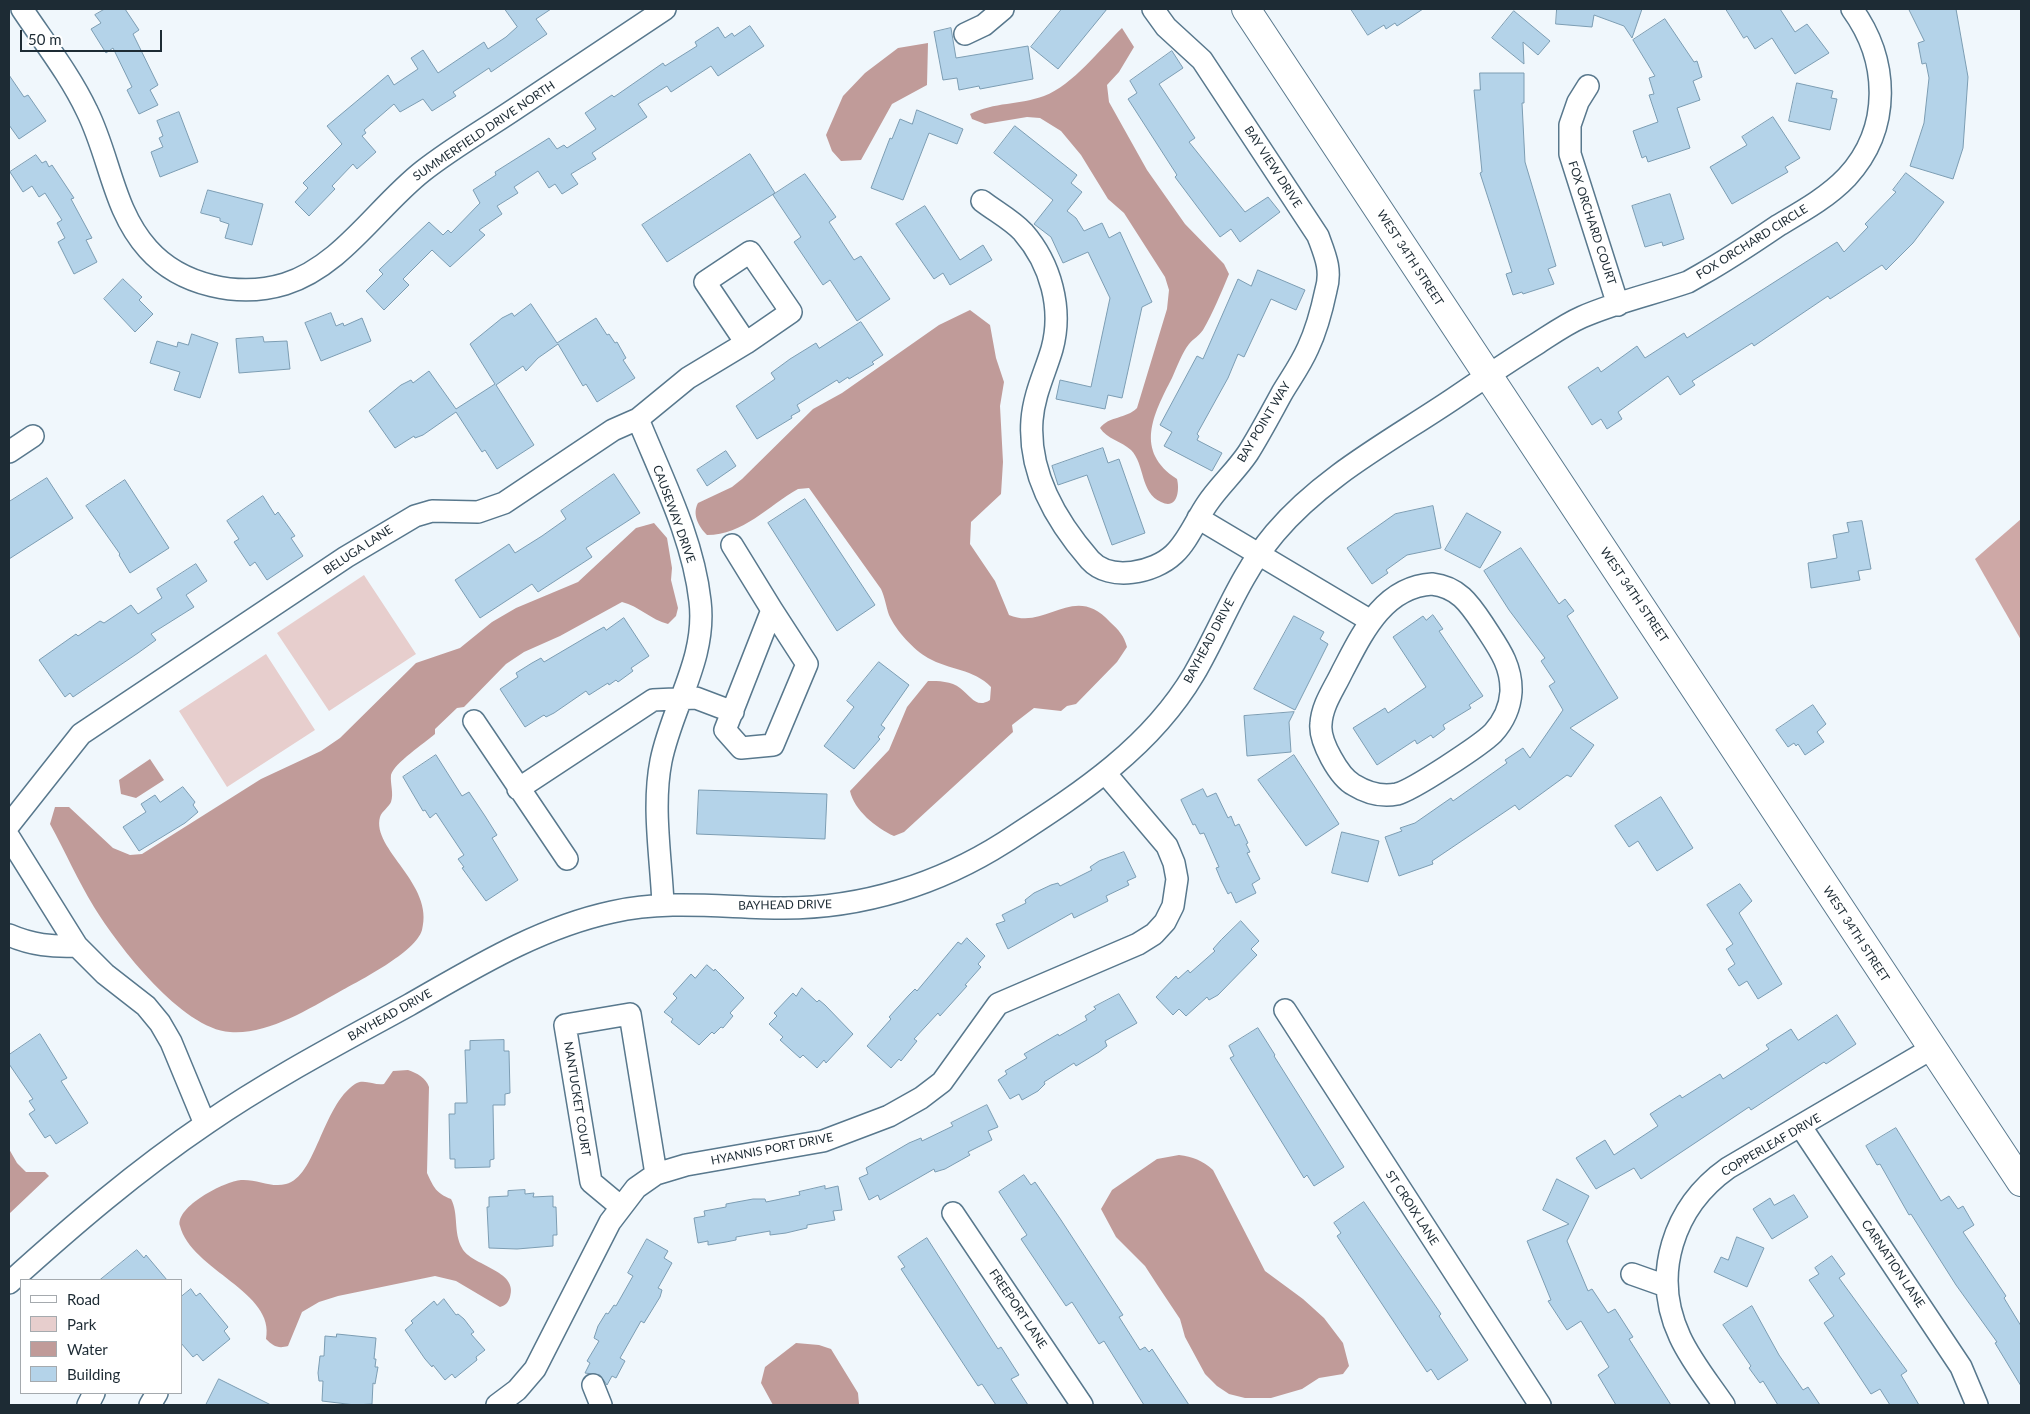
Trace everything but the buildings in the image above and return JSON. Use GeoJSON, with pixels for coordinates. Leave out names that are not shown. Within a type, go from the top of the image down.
{"type":"FeatureCollection","features":[{"type":"Feature","properties":{"kind":"street","name":"SUMMERFIELD DRIVE NORTH"},"geometry":{"type":"LineString","coordinates":[[22,9],[80,97],[124,214],[138,238],[164,263],[188,277],[213,286],[241,290],[286,284],[318,268],[333,257],[423,172],[665,9]]}},
{"type":"Feature","properties":{"kind":"street"},"geometry":{"type":"LineString","coordinates":[[965,34],[984,25],[1003,9]]}},
{"type":"Feature","properties":{"kind":"street","name":"BAY VIEW DRIVE"},"geometry":{"type":"LineString","coordinates":[[1153,9],[1166,27],[1202,60],[1324,249],[1329,269],[1328,284],[1308,348]]}},
{"type":"Feature","properties":{"kind":"street","name":"WEST 34TH STREET"},"geometry":{"type":"LineString","coordinates":[[1246,9],[1931,1049],[2021,1182]]}},
{"type":"Feature","properties":{"kind":"street","name":"FOX ORCHARD CIRCLE"},"geometry":{"type":"LineString","coordinates":[[1488,375],[1569,323],[1677,286],[1702,274],[1827,195],[1853,170],[1863,155],[1874,131],[1881,96],[1875,52],[1869,35],[1852,9]]}},
{"type":"Feature","properties":{"kind":"street","name":"FOX ORCHARD COURT"},"geometry":{"type":"LineString","coordinates":[[1588,86],[1578,102],[1570,125],[1570,154],[1618,305]]}},
{"type":"Feature","properties":{"kind":"street","name":"BAY POINT WAY"},"geometry":{"type":"LineString","coordinates":[[982,201],[1022,231],[1043,262],[1055,295],[1055,331],[1052,348],[1038,386],[1033,412],[1034,458],[1038,475],[1048,500],[1090,559],[1097,565],[1114,572],[1147,569],[1169,558],[1180,547],[1198,518],[1248,452],[1308,348]]}},
{"type":"Feature","properties":{"kind":"street","name":"BELUGA LANE"},"geometry":{"type":"LineString","coordinates":[[9,825],[81,734],[346,557],[407,519],[423,513],[445,510],[473,512],[495,507],[614,430],[638,419],[688,378],[746,342]]}},
{"type":"Feature","properties":{"kind":"street","name":"BAYHEAD DRIVE"},"geometry":{"type":"LineString","coordinates":[[9,1283],[107,1197],[205,1124],[294,1068],[518,944],[594,916],[663,904],[784,908],[819,906],[862,900],[897,892],[954,870],[984,854],[1106,774],[1140,744],[1179,697],[1206,651],[1240,581],[1258,554],[1294,512],[1322,488],[1488,375]]}},
{"type":"Feature","properties":{"kind":"street","name":"CAUSEWAY DRIVE"},"geometry":{"type":"LineString","coordinates":[[638,419],[690,550],[701,603],[699,638],[694,665],[665,744],[658,784],[663,904]]}},
{"type":"Feature","properties":{"kind":"street"},"geometry":{"type":"LineString","coordinates":[[9,452],[32,436]]}},
{"type":"Feature","properties":{"kind":"street"},"geometry":{"type":"LineString","coordinates":[[1198,518],[1371,621]]}},
{"type":"Feature","properties":{"kind":"street"},"geometry":{"type":"LineString","coordinates":[[732,545],[807,664],[773,745],[741,748],[725,730],[772,610]]}},
{"type":"Feature","properties":{"kind":"street"},"geometry":{"type":"LineString","coordinates":[[1432,584],[1456,591],[1473,608],[1504,656],[1510,673],[1510,700],[1504,718],[1493,733],[1478,745],[1398,794],[1382,795],[1366,792],[1352,784],[1341,772],[1322,739],[1322,712],[1371,621],[1380,610],[1401,592],[1416,586],[1432,584]]}},
{"type":"Feature","properties":{"kind":"street"},"geometry":{"type":"LineString","coordinates":[[518,789],[653,700],[696,698],[733,712]]}},
{"type":"Feature","properties":{"kind":"street"},"geometry":{"type":"LineString","coordinates":[[474,720],[518,789],[567,859]]}},
{"type":"Feature","properties":{"kind":"street","name":"HYANNIS PORT DRIVE"},"geometry":{"type":"LineString","coordinates":[[497,1405],[517,1390],[535,1369],[610,1222],[636,1188],[656,1174],[686,1165],[823,1140],[889,1116],[942,1082],[998,1004],[1138,944],[1154,934],[1173,906],[1178,880],[1174,863],[1167,846],[1106,774]]}},
{"type":"Feature","properties":{"kind":"street"},"geometry":{"type":"LineString","coordinates":[[9,837],[77,946],[105,974],[146,1006],[160,1023],[171,1042],[205,1124]]}},
{"type":"Feature","properties":{"kind":"street"},"geometry":{"type":"LineString","coordinates":[[9,935],[36,944],[77,946]]}},
{"type":"Feature","properties":{"kind":"street","name":"ST CROIX LANE"},"geometry":{"type":"LineString","coordinates":[[1285,1010],[1540,1405]]}},
{"type":"Feature","properties":{"kind":"street","name":"NANTUCKET COURT"},"geometry":{"type":"LineString","coordinates":[[621,1206],[590,1182],[564,1025],[630,1014],[656,1174]]}},
{"type":"Feature","properties":{"kind":"street","name":"COPPERLEAF DRIVE"},"geometry":{"type":"LineString","coordinates":[[1724,1405],[1680,1338],[1672,1316],[1666,1286],[1669,1254],[1673,1237],[1685,1213],[1698,1194],[1728,1168],[1801,1127],[1931,1049]]}},
{"type":"Feature","properties":{"kind":"street","name":"CARNATION LANE"},"geometry":{"type":"LineString","coordinates":[[1801,1127],[1966,1375],[1977,1405]]}},
{"type":"Feature","properties":{"kind":"street","name":"FREEPORT LANE"},"geometry":{"type":"LineString","coordinates":[[953,1213],[1082,1405]]}},
{"type":"Feature","properties":{"kind":"street"},"geometry":{"type":"LineString","coordinates":[[1632,1274],[1666,1286]]}},
{"type":"Feature","properties":{"kind":"street"},"geometry":{"type":"LineString","coordinates":[[593,1385],[601,1405]]}},
{"type":"Feature","properties":{"kind":"street"},"geometry":{"type":"LineString","coordinates":[[150,1405],[156,1394]]}},
{"type":"Feature","properties":{"kind":"green space"},"geometry":{"type":"Polygon","coordinates":[[[364,575],[416,654],[329,711],[277,633],[364,575]]]}},
{"type":"Feature","properties":{"kind":"green space"},"geometry":{"type":"Polygon","coordinates":[[[266,654],[315,730],[227,787],[179,711],[266,654]]]}},
{"type":"Feature","properties":{"kind":"shaded area"},"geometry":{"type":"Polygon","coordinates":[[[2021,519],[2021,640],[1975,559],[2021,519]]]}},
{"type":"Feature","properties":{"kind":"water"},"geometry":{"type":"Polygon","coordinates":[[[1122,28],[1134,47],[1119,72],[1107,85],[1109,102],[1147,170],[1185,224],[1224,264],[1229,274],[1214,310],[1203,330],[1189,344],[1182,356],[1154,419],[1151,432],[1155,457],[1177,479],[1178,489],[1176,498],[1171,503],[1166,504],[1154,498],[1149,492],[1139,463],[1131,450],[1106,435],[1100,428],[1108,421],[1133,412],[1137,408],[1167,309],[1169,290],[1165,277],[1124,213],[1108,199],[1081,155],[1061,131],[1040,118],[1027,117],[985,124],[972,119],[970,114],[988,107],[1035,99],[1055,91],[1086,66],[1122,28]]]}},
{"type":"Feature","properties":{"kind":"water"},"geometry":{"type":"Polygon","coordinates":[[[928,43],[927,85],[892,104],[861,160],[841,161],[832,151],[826,135],[843,96],[865,73],[898,48],[928,43]]]}},
{"type":"Feature","properties":{"kind":"water"},"geometry":{"type":"Polygon","coordinates":[[[970,310],[990,325],[996,358],[1004,382],[1000,406],[1003,462],[1001,494],[971,522],[970,544],[995,581],[1009,615],[1022,618],[1035,617],[1072,606],[1084,606],[1097,611],[1113,625],[1123,636],[1127,647],[1117,662],[1076,704],[1067,706],[1061,711],[1034,708],[1012,725],[1013,732],[904,832],[894,836],[867,818],[856,805],[850,791],[889,750],[907,707],[928,681],[953,684],[981,703],[990,700],[991,687],[969,673],[928,658],[906,640],[889,615],[881,589],[809,488],[798,489],[744,525],[720,534],[707,535],[699,524],[696,516],[696,507],[698,503],[732,487],[742,479],[813,409],[842,393],[939,325],[970,310]]]}},
{"type":"Feature","properties":{"kind":"water"},"geometry":{"type":"Polygon","coordinates":[[[654,523],[667,538],[672,568],[671,580],[678,608],[676,616],[668,624],[622,602],[560,636],[524,652],[506,664],[464,707],[457,708],[435,729],[435,734],[393,770],[391,775],[392,799],[380,817],[380,829],[385,842],[420,897],[424,913],[422,930],[418,939],[409,947],[386,965],[300,1013],[258,1030],[244,1032],[230,1032],[211,1027],[192,1017],[153,983],[135,963],[105,923],[82,887],[50,824],[55,807],[69,807],[113,848],[130,855],[142,854],[261,779],[321,751],[340,738],[416,663],[460,648],[492,622],[516,608],[578,582],[636,528],[654,523]]]}},
{"type":"Feature","properties":{"kind":"water"},"geometry":{"type":"Polygon","coordinates":[[[150,759],[164,780],[136,798],[121,794],[119,780],[150,759]]]}},
{"type":"Feature","properties":{"kind":"water"},"geometry":{"type":"Polygon","coordinates":[[[408,1070],[421,1076],[429,1087],[427,1173],[436,1189],[442,1195],[451,1199],[455,1211],[459,1242],[462,1248],[467,1254],[508,1280],[511,1288],[510,1297],[505,1305],[500,1307],[456,1281],[435,1276],[338,1296],[319,1302],[302,1312],[288,1346],[278,1347],[273,1345],[266,1339],[266,1322],[258,1308],[246,1294],[199,1256],[187,1242],[180,1226],[181,1219],[185,1211],[193,1203],[213,1190],[234,1181],[247,1180],[280,1185],[296,1179],[305,1169],[327,1123],[344,1094],[358,1082],[384,1084],[393,1071],[408,1070]]]}},
{"type":"Feature","properties":{"kind":"water"},"geometry":{"type":"Polygon","coordinates":[[[9,1149],[17,1163],[26,1172],[45,1172],[49,1176],[9,1214],[9,1149]]]}},
{"type":"Feature","properties":{"kind":"water"},"geometry":{"type":"Polygon","coordinates":[[[1179,1155],[1197,1160],[1213,1170],[1265,1271],[1303,1299],[1324,1318],[1343,1343],[1349,1366],[1343,1374],[1319,1378],[1302,1389],[1271,1398],[1245,1398],[1229,1394],[1217,1386],[1205,1374],[1185,1337],[1180,1319],[1145,1266],[1116,1237],[1101,1209],[1112,1190],[1157,1159],[1179,1155]]]}},
{"type":"Feature","properties":{"kind":"water"},"geometry":{"type":"Polygon","coordinates":[[[796,1343],[819,1345],[831,1349],[858,1393],[859,1404],[773,1405],[761,1383],[765,1367],[796,1343]]]}}]}
